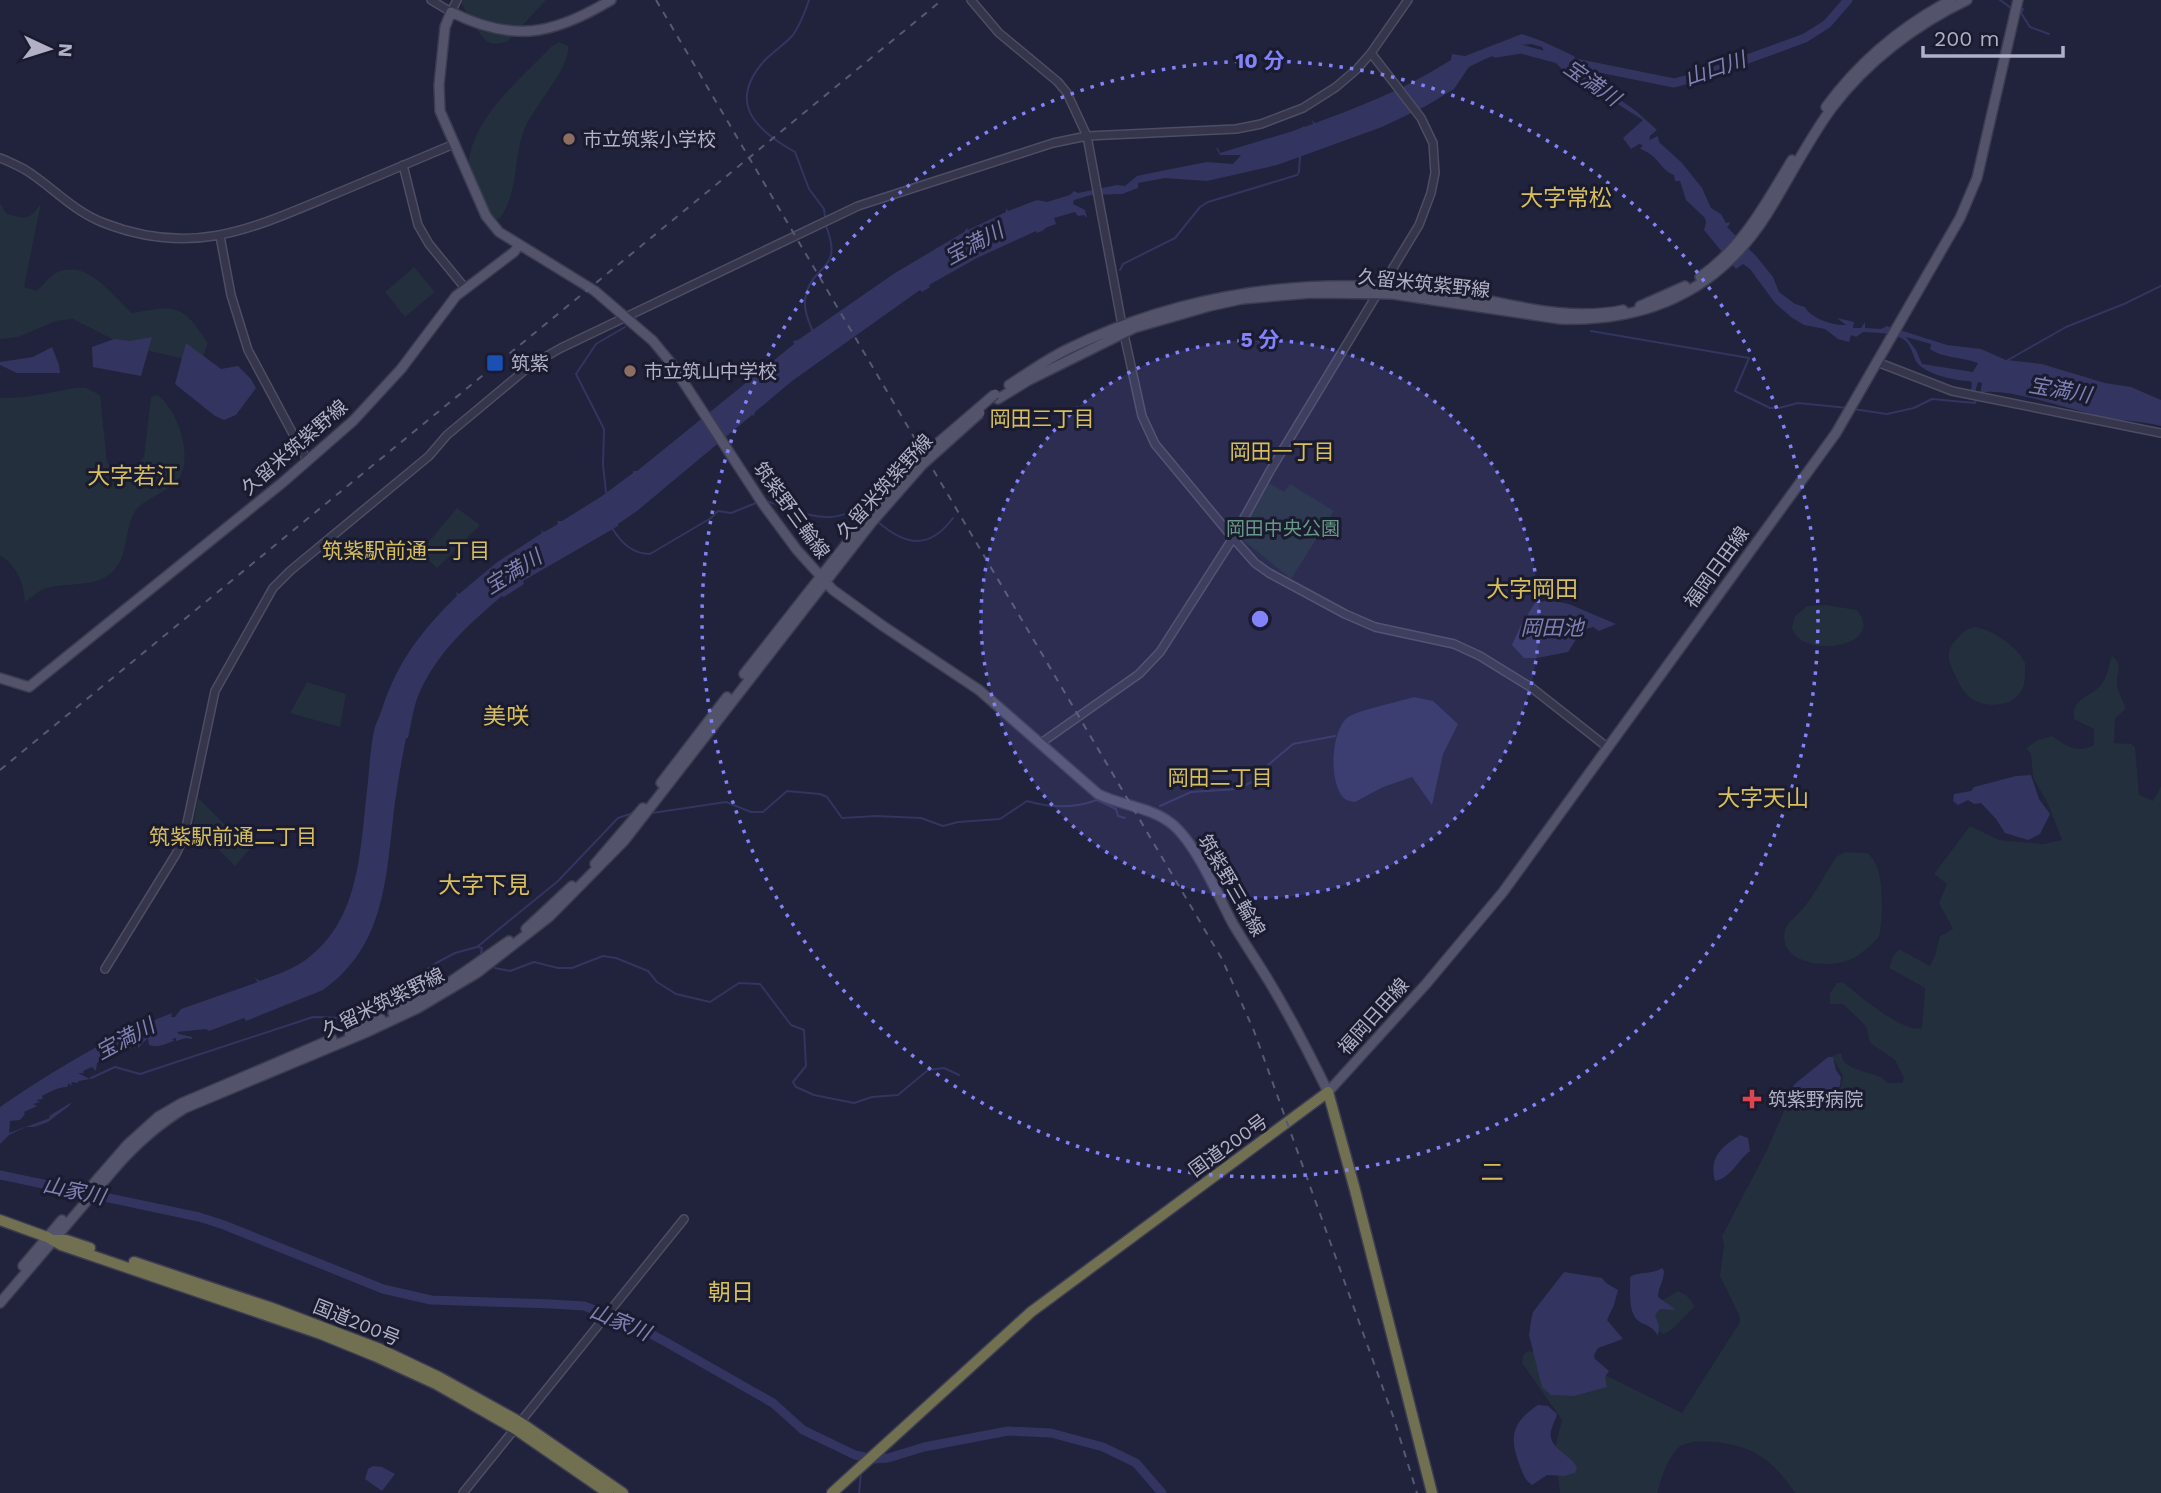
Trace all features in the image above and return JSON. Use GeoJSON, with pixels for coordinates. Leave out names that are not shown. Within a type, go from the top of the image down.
{"type":"FeatureCollection","features":[{"type":"Feature","properties":{"kind":"highway","name":"国道200号"},"geometry":{"type":"LineString","coordinates":[[832,1493],[1031,1312],[1328,1092]]}},
{"type":"Feature","properties":{"kind":"highway"},"geometry":{"type":"LineString","coordinates":[[1328,1092],[1432,1493]]}},
{"type":"Feature","properties":{"kind":"highway","name":"国道200号"},"geometry":{"type":"LineString","coordinates":[[0,1220],[324,1327],[380,1349],[439,1377],[623,1493]]}},
{"type":"Feature","properties":{"kind":"highway","name":"国道200号"},"geometry":{"type":"LineString","coordinates":[[518,1425],[608,1493]]}},
{"type":"Feature","properties":{"kind":"main road"},"geometry":{"type":"LineString","coordinates":[[451,12],[489,28],[531,31],[550,29],[579,19],[611,0]]}},
{"type":"Feature","properties":{"kind":"main road","name":"久留米筑紫野線"},"geometry":{"type":"LineString","coordinates":[[1749,234],[1809,132],[1840,88],[1891,39],[1951,0]]}},
{"type":"Feature","properties":{"kind":"main road","name":"久留米筑紫野線"},"geometry":{"type":"LineString","coordinates":[[0,1294],[112,1166],[148,1133],[185,1108],[418,1008],[477,973],[542,923],[624,841],[869,520],[922,465],[997,397],[1123,329],[1242,299],[1380,289],[1560,320],[1615,318],[1642,312],[1695,288],[1729,258],[1749,234],[1845,92],[1877,60],[1917,28],[1968,0]]}},
{"type":"Feature","properties":{"kind":"main road","name":"福岡日田線"},"geometry":{"type":"LineString","coordinates":[[1328,1092],[1426,984],[1503,892],[1836,433],[1961,218],[1978,178],[2018,0]]}},
{"type":"Feature","properties":{"kind":"main road","name":"筑紫野三輪線"},"geometry":{"type":"LineString","coordinates":[[451,12],[445,27],[440,111],[486,216],[499,232],[518,246],[589,286],[628,317],[663,352],[763,504],[822,579],[883,626],[979,690],[1098,794],[1153,813],[1169,821],[1180,832],[1302,1039],[1328,1092]]}},
{"type":"Feature","properties":{"kind":"main road","name":"久留米筑紫野線"},"geometry":{"type":"LineString","coordinates":[[0,678],[29,687],[282,483],[373,401],[401,369],[456,296],[518,246]]}},
{"type":"Feature","properties":{"kind":"main road","name":"久留米筑紫野線"},"geometry":{"type":"LineString","coordinates":[[0,1303],[50,1238]]}},
{"type":"Feature","properties":{"kind":"street"},"geometry":{"type":"LineString","coordinates":[[431,0],[451,12],[457,0]]}},
{"type":"Feature","properties":{"kind":"street"},"geometry":{"type":"LineString","coordinates":[[971,0],[999,33],[1058,82],[1067,93],[1087,136],[1142,416],[1164,455],[1233,538],[1255,563],[1269,573],[1345,614],[1375,627],[1454,644],[1480,656],[1532,688],[1607,747]]}},
{"type":"Feature","properties":{"kind":"street"},"geometry":{"type":"LineString","coordinates":[[105,969],[176,854],[189,820],[206,725],[215,691],[272,588],[429,456],[447,435],[531,365],[561,348],[858,206],[1039,147],[1087,136],[1228,131],[1261,124],[1303,108],[1326,94],[1357,69],[1408,0]]}},
{"type":"Feature","properties":{"kind":"street"},"geometry":{"type":"LineString","coordinates":[[1041,743],[1149,665],[1173,634],[1419,225],[1432,193],[1435,173],[1433,143],[1418,114],[1371,53]]}},
{"type":"Feature","properties":{"kind":"street"},"geometry":{"type":"LineString","coordinates":[[0,158],[26,170],[66,203],[103,223],[159,237],[220,236],[265,223],[454,144]]}},
{"type":"Feature","properties":{"kind":"street"},"geometry":{"type":"LineString","coordinates":[[403,166],[418,225],[429,244],[465,288]]}},
{"type":"Feature","properties":{"kind":"street"},"geometry":{"type":"LineString","coordinates":[[220,236],[231,295],[248,350],[307,460]]}},
{"type":"Feature","properties":{"kind":"street"},"geometry":{"type":"LineString","coordinates":[[1878,360],[1964,394],[2161,433]]}},
{"type":"Feature","properties":{"kind":"street"},"geometry":{"type":"LineString","coordinates":[[463,1493],[684,1219]]}},
{"type":"Feature","properties":{"kind":"green space"},"geometry":{"type":"Polygon","coordinates":[[[459,0],[546,0],[507,42],[494,44],[481,36],[459,0]]]}},
{"type":"Feature","properties":{"kind":"green space"},"geometry":{"type":"Polygon","coordinates":[[[559,42],[568,46],[564,65],[525,128],[506,208],[500,218],[488,219],[476,205],[469,180],[469,158],[476,136],[487,116],[502,98],[559,42]]]}},
{"type":"Feature","properties":{"kind":"green space"},"geometry":{"type":"Polygon","coordinates":[[[0,203],[6,213],[27,217],[34,213],[41,203],[24,287],[37,291],[49,278],[69,269],[99,281],[132,313],[159,309],[177,310],[191,321],[208,343],[202,359],[189,360],[124,345],[73,319],[56,321],[18,337],[0,339],[0,203]]]}},
{"type":"Feature","properties":{"kind":"green space"},"geometry":{"type":"Polygon","coordinates":[[[414,267],[435,292],[405,317],[385,292],[414,267]]]}},
{"type":"Feature","properties":{"kind":"green space"},"geometry":{"type":"Polygon","coordinates":[[[86,388],[100,395],[107,462],[117,471],[126,471],[144,457],[151,397],[157,395],[172,411],[178,423],[184,449],[182,473],[176,482],[136,510],[129,525],[121,560],[110,574],[95,581],[44,589],[25,602],[19,576],[0,555],[0,398],[25,397],[86,388]]]}},
{"type":"Feature","properties":{"kind":"green space","name":"岡田中央公園"},"geometry":{"type":"Polygon","coordinates":[[[1269,483],[1284,492],[1290,484],[1334,511],[1291,579],[1238,536],[1269,483]]]}},
{"type":"Feature","properties":{"kind":"green space"},"geometry":{"type":"Polygon","coordinates":[[[457,508],[480,525],[437,568],[420,552],[457,508]]]}},
{"type":"Feature","properties":{"kind":"green space"},"geometry":{"type":"Polygon","coordinates":[[[1826,605],[1857,610],[1863,623],[1861,633],[1852,641],[1839,645],[1809,644],[1798,638],[1792,627],[1795,616],[1807,606],[1826,605]]]}},
{"type":"Feature","properties":{"kind":"green space"},"geometry":{"type":"Polygon","coordinates":[[[1976,627],[2004,640],[2025,663],[2022,690],[2012,700],[1989,705],[1974,700],[1964,691],[1954,673],[1949,657],[1951,646],[1964,632],[1976,627]]]}},
{"type":"Feature","properties":{"kind":"green space"},"geometry":{"type":"Polygon","coordinates":[[[2112,656],[2118,662],[2117,685],[2126,709],[2115,718],[2114,743],[2131,744],[2135,747],[2139,795],[2153,801],[2161,786],[2161,1493],[1795,1493],[1778,1471],[1750,1450],[1717,1442],[1694,1442],[1685,1444],[1674,1453],[1667,1464],[1657,1493],[1560,1493],[1555,1448],[1562,1420],[1522,1363],[1523,1356],[1527,1351],[1534,1352],[1601,1373],[1682,1413],[1740,1322],[1720,1276],[1724,1245],[1722,1236],[1766,1152],[1787,1104],[1808,1104],[1840,1089],[1843,1076],[1832,1056],[1841,1053],[1844,1062],[1853,1068],[1881,1077],[1888,1083],[1902,1083],[1904,1078],[1895,1060],[1870,1043],[1866,1026],[1843,1004],[1830,1004],[1830,993],[1837,983],[1843,982],[1893,1019],[1904,1025],[1922,1028],[1925,988],[1889,968],[1899,949],[1930,966],[1940,936],[1953,929],[1939,903],[1947,884],[1934,874],[1970,826],[1999,840],[2043,844],[2062,840],[2048,804],[2033,777],[2031,754],[2026,748],[2038,740],[2052,736],[2077,749],[2094,745],[2094,729],[2074,719],[2074,712],[2079,702],[2102,684],[2112,656]]]}},
{"type":"Feature","properties":{"kind":"green space"},"geometry":{"type":"Polygon","coordinates":[[[307,682],[346,694],[340,727],[290,713],[307,682]]]}},
{"type":"Feature","properties":{"kind":"green space"},"geometry":{"type":"Polygon","coordinates":[[[198,798],[250,849],[235,866],[193,824],[198,798]]]}},
{"type":"Feature","properties":{"kind":"green space"},"geometry":{"type":"Polygon","coordinates":[[[1845,852],[1867,853],[1877,868],[1882,892],[1879,937],[1861,953],[1840,963],[1817,963],[1796,957],[1785,941],[1785,930],[1809,900],[1837,856],[1845,852]]]}},
{"type":"Feature","properties":{"kind":"green space"},"geometry":{"type":"Polygon","coordinates":[[[1678,1291],[1686,1295],[1695,1306],[1664,1334],[1657,1331],[1651,1307],[1678,1291]]]}},
{"type":"Feature","properties":{"kind":"water","name":"宝満川"},"geometry":{"type":"Polygon","coordinates":[[[1522,34],[1574,56],[1582,73],[1595,87],[1612,99],[1619,99],[1657,130],[1649,140],[1658,136],[1659,142],[1682,163],[1702,188],[1711,208],[1721,214],[1726,223],[1729,222],[1727,227],[1773,277],[1779,292],[1795,304],[1805,307],[1817,318],[1841,325],[1846,325],[1837,318],[1854,322],[1853,328],[1861,328],[1865,322],[1865,328],[1881,329],[1887,326],[1947,345],[1981,349],[2006,360],[2042,364],[2105,383],[2131,387],[2161,400],[2161,426],[2102,417],[2020,396],[1989,392],[1980,394],[1982,383],[1978,382],[1975,392],[1971,391],[1970,381],[1943,377],[1924,369],[1917,362],[1908,344],[1897,336],[1863,332],[1856,337],[1851,335],[1849,342],[1838,339],[1825,329],[1804,325],[1775,303],[1750,269],[1743,264],[1736,269],[1704,230],[1705,218],[1686,200],[1680,181],[1675,181],[1674,175],[1640,149],[1643,145],[1639,144],[1631,149],[1623,138],[1643,120],[1589,86],[1579,87],[1555,62],[1548,59],[1542,47],[1520,45],[1469,67],[1454,89],[1426,106],[1382,127],[1277,165],[1207,181],[1165,178],[1138,183],[1138,188],[1122,194],[1091,195],[1074,200],[1073,204],[1085,210],[1087,218],[1084,215],[1078,216],[1075,212],[1054,218],[1056,224],[977,258],[929,285],[930,287],[922,292],[920,290],[792,381],[755,412],[754,416],[618,526],[502,596],[466,629],[434,666],[418,696],[406,738],[380,906],[372,930],[360,952],[344,972],[323,990],[246,1021],[244,1018],[209,1031],[177,1032],[192,1039],[176,1041],[176,1038],[156,1046],[149,1045],[148,1038],[138,1048],[138,1042],[134,1049],[136,1040],[131,1042],[130,1049],[127,1049],[128,1044],[125,1042],[121,1051],[122,1047],[118,1045],[113,1049],[114,1054],[107,1053],[105,1056],[108,1060],[104,1059],[101,1064],[101,1059],[97,1063],[96,1071],[92,1067],[83,1071],[84,1073],[78,1073],[90,1079],[72,1082],[71,1086],[69,1083],[67,1087],[54,1090],[42,1096],[43,1099],[36,1100],[40,1102],[33,1104],[37,1106],[24,1112],[20,1120],[10,1121],[9,1133],[50,1118],[49,1116],[72,1102],[69,1106],[48,1122],[26,1127],[9,1135],[0,1144],[0,1107],[70,1062],[143,1024],[141,1017],[143,1016],[147,1023],[172,1013],[171,1017],[175,1017],[181,1009],[258,982],[254,977],[260,981],[294,967],[323,944],[348,903],[355,880],[375,729],[395,676],[418,639],[457,596],[456,592],[459,594],[496,563],[542,533],[541,530],[544,532],[558,524],[557,521],[562,521],[602,496],[633,471],[637,471],[794,344],[793,341],[967,228],[968,230],[1006,212],[1006,208],[1008,211],[1037,200],[1047,202],[1070,195],[1074,191],[1078,193],[1117,185],[1125,186],[1137,176],[1207,162],[1233,164],[1241,155],[1220,155],[1216,148],[1220,153],[1293,131],[1303,127],[1302,125],[1304,127],[1313,124],[1312,120],[1315,123],[1401,87],[1451,60],[1452,54],[1465,56],[1522,34]],[[1906,337],[1922,364],[1973,372],[1978,363],[1935,352],[1930,349],[1931,344],[1906,337]]]}},
{"type":"Feature","properties":{"kind":"water"},"geometry":{"type":"Polygon","coordinates":[[[152,337],[141,376],[93,367],[92,347],[114,339],[130,341],[152,337]]]}},
{"type":"Feature","properties":{"kind":"water"},"geometry":{"type":"Polygon","coordinates":[[[186,343],[221,369],[238,366],[251,379],[256,388],[236,415],[224,420],[215,416],[175,384],[186,343]]]}},
{"type":"Feature","properties":{"kind":"water"},"geometry":{"type":"Polygon","coordinates":[[[52,347],[60,373],[17,373],[0,365],[0,362],[33,357],[52,347]]]}},
{"type":"Feature","properties":{"kind":"water","name":"岡田池"},"geometry":{"type":"Polygon","coordinates":[[[1550,600],[1569,604],[1616,624],[1599,631],[1593,627],[1582,630],[1568,652],[1524,658],[1512,645],[1535,603],[1550,600]]]}},
{"type":"Feature","properties":{"kind":"water"},"geometry":{"type":"Polygon","coordinates":[[[1414,697],[1433,701],[1458,724],[1443,754],[1432,805],[1412,777],[1383,787],[1355,802],[1345,799],[1336,782],[1334,771],[1335,746],[1342,725],[1347,718],[1360,712],[1414,697]]]}},
{"type":"Feature","properties":{"kind":"water"},"geometry":{"type":"Polygon","coordinates":[[[2031,775],[2039,799],[2050,814],[2040,834],[2028,840],[2005,833],[1981,803],[1974,804],[1968,800],[1958,805],[1953,801],[1954,794],[1971,791],[1974,787],[2016,776],[2031,775]]]}},
{"type":"Feature","properties":{"kind":"water"},"geometry":{"type":"Polygon","coordinates":[[[1828,1057],[1833,1057],[1841,1077],[1840,1086],[1803,1105],[1781,1104],[1780,1100],[1796,1083],[1828,1057]]]}},
{"type":"Feature","properties":{"kind":"water"},"geometry":{"type":"Polygon","coordinates":[[[1740,1135],[1748,1138],[1750,1151],[1730,1173],[1715,1181],[1714,1166],[1718,1154],[1740,1135]]]}},
{"type":"Feature","properties":{"kind":"water"},"geometry":{"type":"Polygon","coordinates":[[[1662,1268],[1664,1275],[1658,1297],[1676,1310],[1660,1309],[1655,1315],[1659,1326],[1658,1336],[1633,1314],[1630,1277],[1662,1268]]]}},
{"type":"Feature","properties":{"kind":"water"},"geometry":{"type":"Polygon","coordinates":[[[1564,1272],[1602,1278],[1618,1290],[1607,1320],[1623,1339],[1598,1348],[1594,1355],[1609,1371],[1605,1377],[1607,1387],[1574,1396],[1551,1395],[1542,1387],[1529,1335],[1533,1312],[1564,1272]]]}},
{"type":"Feature","properties":{"kind":"water"},"geometry":{"type":"Polygon","coordinates":[[[1538,1405],[1548,1406],[1557,1414],[1551,1437],[1556,1447],[1577,1468],[1575,1473],[1564,1476],[1547,1475],[1532,1485],[1522,1472],[1514,1439],[1522,1418],[1538,1405]]]}},
{"type":"Feature","properties":{"kind":"water"},"geometry":{"type":"Polygon","coordinates":[[[373,1466],[382,1467],[395,1474],[382,1491],[365,1479],[368,1469],[373,1466]]]}},
{"type":"Feature","properties":{"kind":"waterway"},"geometry":{"type":"LineString","coordinates":[[809,0],[793,35],[765,60],[753,75],[747,102],[758,125],[795,152],[809,189],[824,209],[825,217]]}},
{"type":"Feature","properties":{"kind":"waterway","name":"山口川"},"geometry":{"type":"LineString","coordinates":[[1496,53],[1521,49],[1565,61],[1674,83],[1704,75],[1805,38],[1827,24],[1848,0]]}},
{"type":"Feature","properties":{"kind":"waterway"},"geometry":{"type":"LineString","coordinates":[[2000,0],[2011,8]]}},
{"type":"Feature","properties":{"kind":"waterway"},"geometry":{"type":"LineString","coordinates":[[2020,9],[2023,9],[2021,13],[2030,27],[2049,34]]}},
{"type":"Feature","properties":{"kind":"waterway"},"geometry":{"type":"LineString","coordinates":[[1120,270],[1123,264],[1175,238],[1200,207],[1208,202],[1297,175],[1300,156]]}},
{"type":"Feature","properties":{"kind":"waterway"},"geometry":{"type":"LineString","coordinates":[[813,332],[805,300],[813,279],[829,260],[831,241],[826,226]]}},
{"type":"Feature","properties":{"kind":"waterway"},"geometry":{"type":"LineString","coordinates":[[2008,360],[2066,327],[2161,286]]}},
{"type":"Feature","properties":{"kind":"waterway"},"geometry":{"type":"LineString","coordinates":[[606,492],[603,465],[604,429],[576,374],[596,344],[625,327]]}},
{"type":"Feature","properties":{"kind":"waterway"},"geometry":{"type":"LineString","coordinates":[[1591,331],[1749,358],[1735,391],[1770,408],[1798,403],[1848,408]]}},
{"type":"Feature","properties":{"kind":"waterway"},"geometry":{"type":"LineString","coordinates":[[1853,409],[1887,414],[1914,408],[1932,399],[1975,403],[1976,400]]}},
{"type":"Feature","properties":{"kind":"waterway"},"geometry":{"type":"LineString","coordinates":[[765,501],[821,517],[858,512],[867,515]]}},
{"type":"Feature","properties":{"kind":"waterway"},"geometry":{"type":"LineString","coordinates":[[612,528],[628,547],[650,554],[711,518],[718,511],[731,513],[756,503]]}},
{"type":"Feature","properties":{"kind":"waterway"},"geometry":{"type":"LineString","coordinates":[[878,522],[898,536],[917,541],[935,536],[953,518]]}},
{"type":"Feature","properties":{"kind":"waterway"},"geometry":{"type":"LineString","coordinates":[[1160,806],[1191,792],[1238,789],[1261,777],[1268,765],[1293,744],[1335,736]]}},
{"type":"Feature","properties":{"kind":"waterway"},"geometry":{"type":"LineString","coordinates":[[652,813],[726,802],[751,812],[763,812],[787,791],[827,797],[842,818],[921,818],[943,826],[958,822],[1000,819],[1027,801],[1062,806],[1097,800],[1116,809],[1118,816],[1125,818]]}},
{"type":"Feature","properties":{"kind":"waterway","name":"宝満川"},"geometry":{"type":"LineString","coordinates":[[91,1078],[115,1067],[140,1074],[313,1017],[347,1018],[366,1014],[436,963],[455,953],[477,947],[558,881],[618,818],[633,813]]}},
{"type":"Feature","properties":{"kind":"waterway"},"geometry":{"type":"LineString","coordinates":[[478,947],[482,948],[481,953]]}},
{"type":"Feature","properties":{"kind":"waterway"},"geometry":{"type":"LineString","coordinates":[[495,968],[510,971],[534,962],[558,968],[572,968],[603,956],[616,958],[648,971],[657,982],[676,994],[710,1002],[739,983],[760,984],[791,1025],[804,1030],[806,1066],[793,1082],[796,1087],[814,1095],[854,1103],[872,1097],[898,1095],[928,1070],[944,1068],[959,1075]]}},
{"type":"Feature","properties":{"kind":"waterway","name":"山家川"},"geometry":{"type":"LineString","coordinates":[[0,1175],[199,1217],[383,1289],[431,1300],[584,1306],[627,1321],[664,1341],[773,1403],[803,1430],[855,1455],[874,1459],[888,1458],[924,1447],[1008,1431],[1051,1433],[1103,1447],[1136,1463],[1162,1493]]}},
{"type":"Feature","properties":{"kind":"waterway"},"geometry":{"type":"LineString","coordinates":[[859,1493],[861,1473]]}},
{"type":"Feature","properties":{"kind":"railway"},"geometry":{"type":"LineString","coordinates":[[656,0],[1222,959],[1254,1031],[1393,1416],[1417,1493]]}},
{"type":"Feature","properties":{"kind":"railway"},"geometry":{"type":"LineString","coordinates":[[0,770],[942,0]]}},
{"type":"Feature","properties":{"kind":"place","name":"市立筑紫小学校"},"geometry":{"type":"Point","coordinates":[569,139]}},
{"type":"Feature","properties":{"kind":"place","name":"筑紫"},"geometry":{"type":"Point","coordinates":[495,363]}},
{"type":"Feature","properties":{"kind":"place","name":"市立筑山中学校"},"geometry":{"type":"Point","coordinates":[630,371]}},
{"type":"Feature","properties":{"kind":"place","name":"筑紫野病院"},"geometry":{"type":"Point","coordinates":[1752,1099]}},
{"type":"Feature","properties":{"kind":"district","name":"大字常松"},"geometry":{"type":"Point","coordinates":[1566,198]}},
{"type":"Feature","properties":{"kind":"district","name":"岡田三丁目"},"geometry":{"type":"Point","coordinates":[1042,419]}},
{"type":"Feature","properties":{"kind":"district","name":"岡田一丁目"},"geometry":{"type":"Point","coordinates":[1282,452]}},
{"type":"Feature","properties":{"kind":"district","name":"大字若江"},"geometry":{"type":"Point","coordinates":[133,476]}},
{"type":"Feature","properties":{"kind":"district","name":"筑紫駅前通一丁目"},"geometry":{"type":"Point","coordinates":[406,551]}},
{"type":"Feature","properties":{"kind":"district","name":"大字岡田"},"geometry":{"type":"Point","coordinates":[1532,589]}},
{"type":"Feature","properties":{"kind":"district","name":"美咲"},"geometry":{"type":"Point","coordinates":[506,716]}},
{"type":"Feature","properties":{"kind":"district","name":"岡田二丁目"},"geometry":{"type":"Point","coordinates":[1220,778]}},
{"type":"Feature","properties":{"kind":"district","name":"大字天山"},"geometry":{"type":"Point","coordinates":[1763,798]}},
{"type":"Feature","properties":{"kind":"district","name":"筑紫駅前通二丁目"},"geometry":{"type":"Point","coordinates":[233,837]}},
{"type":"Feature","properties":{"kind":"district","name":"大字下見"},"geometry":{"type":"Point","coordinates":[484,885]}},
{"type":"Feature","properties":{"kind":"district","name":"二"},"geometry":{"type":"Point","coordinates":[1492,1172]}},
{"type":"Feature","properties":{"kind":"district","name":"朝日"},"geometry":{"type":"Point","coordinates":[731,1292]}}]}
